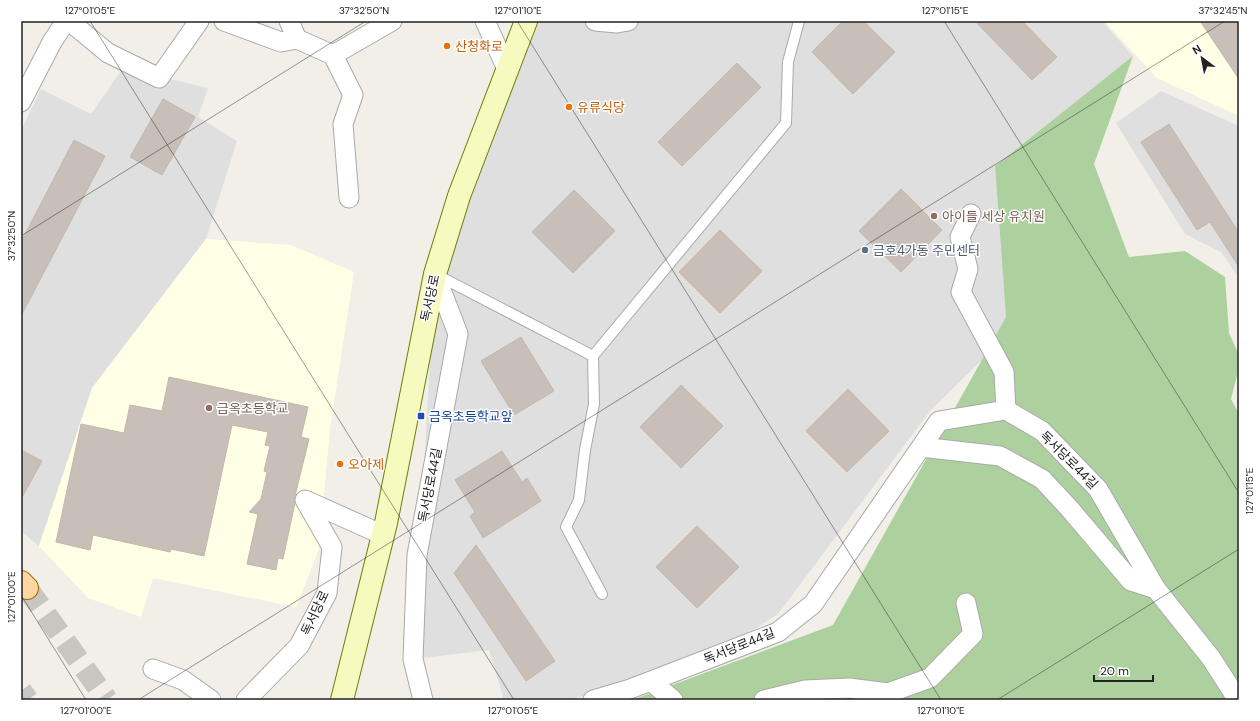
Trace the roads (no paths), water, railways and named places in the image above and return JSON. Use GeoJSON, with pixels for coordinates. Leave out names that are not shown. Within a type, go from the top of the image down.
{"type":"FeatureCollection","features":[{"type":"Feature","properties":{"kind":"main road","name":"독서당로"},"geometry":{"type":"LineString","coordinates":[[342,700],[383,535],[435,274],[459,196],[526,21]]}},
{"type":"Feature","properties":{"kind":"street"},"geometry":{"type":"LineString","coordinates":[[21,102],[52,42],[68,21],[108,53],[159,78],[200,21]]}},
{"type":"Feature","properties":{"kind":"street"},"geometry":{"type":"LineString","coordinates":[[224,21],[281,42],[297,39],[333,55],[353,96],[343,124],[349,198]]}},
{"type":"Feature","properties":{"kind":"street"},"geometry":{"type":"LineString","coordinates":[[289,21],[297,39]]}},
{"type":"Feature","properties":{"kind":"street"},"geometry":{"type":"LineString","coordinates":[[333,55],[392,21]]}},
{"type":"Feature","properties":{"kind":"street"},"geometry":{"type":"LineString","coordinates":[[485,21],[507,69]]}},
{"type":"Feature","properties":{"kind":"street"},"geometry":{"type":"LineString","coordinates":[[595,21],[617,23],[628,21]]}},
{"type":"Feature","properties":{"kind":"street"},"geometry":{"type":"LineString","coordinates":[[971,214],[960,237],[968,269],[961,292],[1004,372],[1006,410]]}},
{"type":"Feature","properties":{"kind":"street","name":"독서당로44길"},"geometry":{"type":"LineString","coordinates":[[423,700],[413,659],[417,555],[458,334],[435,274]]}},
{"type":"Feature","properties":{"kind":"street","name":"독서당로44길"},"geometry":{"type":"LineString","coordinates":[[593,700],[651,681],[778,632],[814,604],[939,421],[1006,410],[1042,431],[1098,489],[1156,589],[1211,658],[1238,700]]}},
{"type":"Feature","properties":{"kind":"street"},"geometry":{"type":"LineString","coordinates":[[921,447],[1000,456],[1042,479],[1069,508],[1131,581],[1156,589]]}},
{"type":"Feature","properties":{"kind":"street","name":"독서당로"},"geometry":{"type":"LineString","coordinates":[[246,700],[299,646],[327,593],[332,548],[305,500],[383,535]]}},
{"type":"Feature","properties":{"kind":"street"},"geometry":{"type":"LineString","coordinates":[[764,700],[805,690],[849,688],[888,693],[930,678],[973,634],[966,603]]}},
{"type":"Feature","properties":{"kind":"street"},"geometry":{"type":"LineString","coordinates":[[153,669],[183,680],[211,700]]}},
{"type":"Feature","properties":{"kind":"street"},"geometry":{"type":"LineString","coordinates":[[651,681],[673,700]]}},
{"type":"Feature","properties":{"kind":"lane"},"geometry":{"type":"LineString","coordinates":[[602,594],[566,527],[579,500],[585,450],[594,404],[593,356],[786,123],[788,62],[799,21]]}},
{"type":"Feature","properties":{"kind":"lane"},"geometry":{"type":"LineString","coordinates":[[435,274],[593,356]]}},
{"type":"Feature","properties":{"kind":"tunnel"},"geometry":{"type":"LineString","coordinates":[[27,588],[107,700]]}},
{"type":"Feature","properties":{"kind":"tunnel"},"geometry":{"type":"LineString","coordinates":[[21,691],[28,700]]}},
{"type":"Feature","properties":{"kind":"place","name":"산청화로"},"geometry":{"type":"Point","coordinates":[447,46]}},
{"type":"Feature","properties":{"kind":"place","name":"유류식당"},"geometry":{"type":"Point","coordinates":[569,107]}},
{"type":"Feature","properties":{"kind":"place","name":"아이들 세상 유치원"},"geometry":{"type":"Point","coordinates":[934,216]}},
{"type":"Feature","properties":{"kind":"place","name":"금호4가동 주민센터"},"geometry":{"type":"Point","coordinates":[865,250]}},
{"type":"Feature","properties":{"kind":"place","name":"금옥초등학교"},"geometry":{"type":"Point","coordinates":[209,408]}},
{"type":"Feature","properties":{"kind":"place","name":"금옥초등학교앞"},"geometry":{"type":"Point","coordinates":[421,416]}},
{"type":"Feature","properties":{"kind":"place","name":"오아제"},"geometry":{"type":"Point","coordinates":[340,464]}}]}
